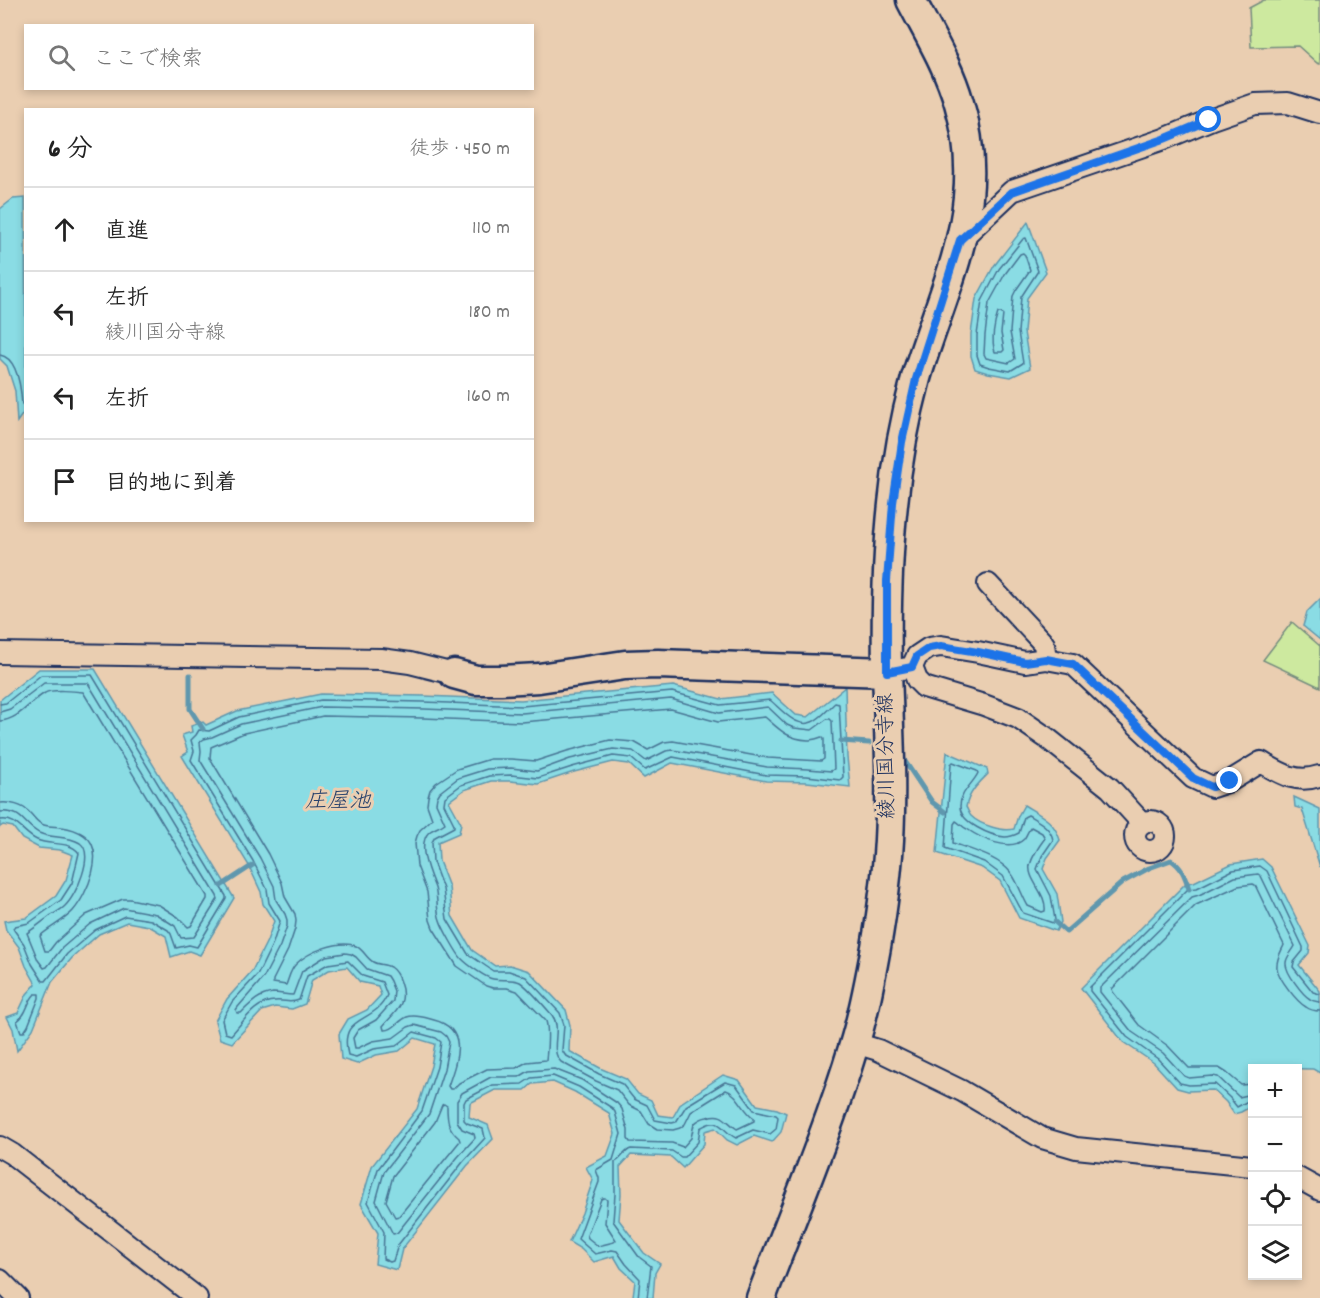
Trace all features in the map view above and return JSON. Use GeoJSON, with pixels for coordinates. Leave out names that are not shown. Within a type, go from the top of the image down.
{"type":"FeatureCollection","features":[{"type":"Feature","properties":{"kind":"main road","name":"綾川国分寺線"},"geometry":{"type":"LineString","coordinates":[[761,1298],[827,1125],[855,1043],[873,966],[889,842],[891,761],[900,669],[887,581],[893,503],[902,442],[916,379],[952,247],[968,198],[969,169],[966,137],[959,103],[945,65],[911,0]]}},
{"type":"Feature","properties":{"kind":"main road"},"geometry":{"type":"LineString","coordinates":[[454,674],[476,680],[501,680],[539,678],[625,665],[658,664],[900,669]]}},
{"type":"Feature","properties":{"kind":"street"},"geometry":{"type":"LineString","coordinates":[[952,247],[1012,192],[1164,139],[1212,119],[1255,104],[1288,103],[1320,113]]}},
{"type":"Feature","properties":{"kind":"street"},"geometry":{"type":"LineString","coordinates":[[988,584],[1044,644],[1046,659]]}},
{"type":"Feature","properties":{"kind":"street"},"geometry":{"type":"LineString","coordinates":[[1142,823],[1110,788],[1018,718],[924,687],[918,680],[900,669],[929,648],[941,646],[1025,662],[1046,659],[1073,664],[1193,778],[1212,787],[1230,781],[1261,762],[1287,777],[1310,779],[1319,776]]}},
{"type":"Feature","properties":{"kind":"street"},"geometry":{"type":"LineString","coordinates":[[0,653],[381,660],[410,663],[454,674]]}},
{"type":"Feature","properties":{"kind":"street"},"geometry":{"type":"LineString","coordinates":[[855,1043],[878,1050],[962,1091],[1042,1138],[1076,1148],[1248,1166]]}},
{"type":"Feature","properties":{"kind":"street"},"geometry":{"type":"LineString","coordinates":[[0,1147],[197,1298]]}},
{"type":"Feature","properties":{"kind":"street"},"geometry":{"type":"LineString","coordinates":[[1302,1180],[1320,1190]]}},
{"type":"Feature","properties":{"kind":"street"},"geometry":{"type":"LineString","coordinates":[[0,1280],[18,1298]]}},
{"type":"Feature","properties":{"kind":"green space"},"geometry":{"type":"Polygon","coordinates":[[[1264,0],[1320,0],[1320,64],[1298,46],[1251,47],[1249,8],[1264,0]]]}},
{"type":"Feature","properties":{"kind":"green space"},"geometry":{"type":"Polygon","coordinates":[[[1292,622],[1320,646],[1320,687],[1263,660],[1292,622]]]}},
{"type":"Feature","properties":{"kind":"water"},"geometry":{"type":"Polygon","coordinates":[[[24,198],[24,412],[17,422],[15,391],[7,366],[0,359],[0,209],[13,199],[24,198]]]}},
{"type":"Feature","properties":{"kind":"water"},"geometry":{"type":"Polygon","coordinates":[[[1028,222],[1046,272],[1027,298],[1024,332],[1030,368],[1011,377],[975,369],[971,356],[971,334],[976,299],[994,266],[1028,222]]]}},
{"type":"Feature","properties":{"kind":"water"},"geometry":{"type":"Polygon","coordinates":[[[1320,599],[1320,640],[1303,626],[1307,612],[1320,599]]]}},
{"type":"Feature","properties":{"kind":"water"},"geometry":{"type":"Polygon","coordinates":[[[39,669],[95,669],[234,898],[200,955],[189,951],[171,957],[166,936],[149,926],[127,922],[99,934],[72,958],[52,982],[33,1029],[17,1051],[13,1029],[7,1017],[18,1013],[27,994],[36,984],[19,947],[6,930],[4,921],[26,918],[56,896],[66,880],[73,855],[60,850],[39,848],[22,839],[13,827],[3,825],[0,827],[0,700],[39,669]]]}},
{"type":"Feature","properties":{"kind":"water","name":"庄屋池"},"geometry":{"type":"Polygon","coordinates":[[[673,686],[721,699],[772,693],[796,715],[808,717],[845,687],[850,787],[807,782],[766,781],[672,763],[644,778],[629,764],[613,762],[538,784],[491,781],[464,790],[449,801],[461,823],[459,833],[438,842],[439,861],[449,887],[452,916],[472,950],[495,966],[510,965],[529,971],[566,1010],[570,1025],[569,1051],[626,1079],[638,1094],[651,1100],[658,1115],[673,1117],[681,1103],[723,1075],[739,1080],[757,1105],[786,1113],[781,1132],[772,1142],[754,1136],[737,1145],[727,1140],[715,1128],[705,1131],[704,1144],[683,1168],[671,1157],[631,1155],[620,1167],[619,1220],[644,1253],[660,1264],[655,1273],[653,1298],[631,1298],[635,1281],[621,1268],[614,1256],[594,1262],[581,1249],[569,1242],[593,1180],[586,1167],[607,1156],[615,1134],[609,1113],[575,1092],[553,1082],[532,1084],[525,1090],[495,1090],[470,1103],[469,1117],[488,1125],[493,1139],[467,1166],[402,1249],[397,1270],[375,1264],[378,1233],[361,1204],[372,1166],[417,1109],[431,1066],[435,1044],[415,1038],[399,1051],[376,1055],[357,1064],[341,1059],[339,1034],[348,1019],[367,1010],[381,995],[378,986],[360,982],[347,967],[329,970],[312,980],[305,1004],[292,1009],[275,1007],[262,1011],[232,1043],[220,1039],[215,1021],[227,999],[252,971],[274,921],[263,904],[261,892],[248,864],[182,756],[188,752],[182,735],[192,732],[191,726],[203,722],[206,725],[237,711],[321,694],[521,700],[673,686]]]}},
{"type":"Feature","properties":{"kind":"water"},"geometry":{"type":"Polygon","coordinates":[[[947,752],[987,769],[988,774],[977,785],[967,802],[966,807],[975,819],[998,829],[1014,829],[1024,805],[1046,819],[1054,828],[1060,840],[1047,858],[1043,869],[1057,894],[1061,922],[1056,931],[1019,918],[1000,881],[982,868],[937,853],[947,752]]]}},
{"type":"Feature","properties":{"kind":"water"},"geometry":{"type":"Polygon","coordinates":[[[1294,797],[1320,809],[1320,867],[1302,809],[1295,807],[1294,797]]]}},
{"type":"Feature","properties":{"kind":"water"},"geometry":{"type":"Polygon","coordinates":[[[1262,859],[1271,867],[1310,946],[1309,953],[1299,965],[1320,991],[1320,1073],[1313,1069],[1302,1069],[1302,1064],[1248,1064],[1248,1108],[1234,1114],[1226,1102],[1213,1090],[1188,1091],[1177,1088],[1154,1063],[1123,1042],[1081,988],[1186,883],[1194,882],[1231,864],[1262,859]]]}},
{"type":"Feature","properties":{"kind":"waterway"},"geometry":{"type":"LineString","coordinates":[[190,675],[190,709],[203,729]]}},
{"type":"Feature","properties":{"kind":"waterway"},"geometry":{"type":"LineString","coordinates":[[841,741],[869,743]]}},
{"type":"Feature","properties":{"kind":"waterway"},"geometry":{"type":"LineString","coordinates":[[902,757],[932,802],[945,812]]}},
{"type":"Feature","properties":{"kind":"waterway"},"geometry":{"type":"LineString","coordinates":[[1055,922],[1066,932],[1123,882],[1149,868],[1171,860],[1183,872],[1189,889]]}},
{"type":"Feature","properties":{"kind":"waterway"},"geometry":{"type":"LineString","coordinates":[[221,886],[253,865]]}},
{"type":"Feature","properties":{"kind":"route"},"geometry":{"type":"LineString","coordinates":[[1209,120],[1164,139],[1012,192],[960,240],[916,379],[902,442],[893,503],[887,581],[887,672],[912,667],[917,656],[929,648],[941,646],[1025,662],[1046,659],[1073,664],[1193,778],[1212,787],[1230,781]]}}]}
